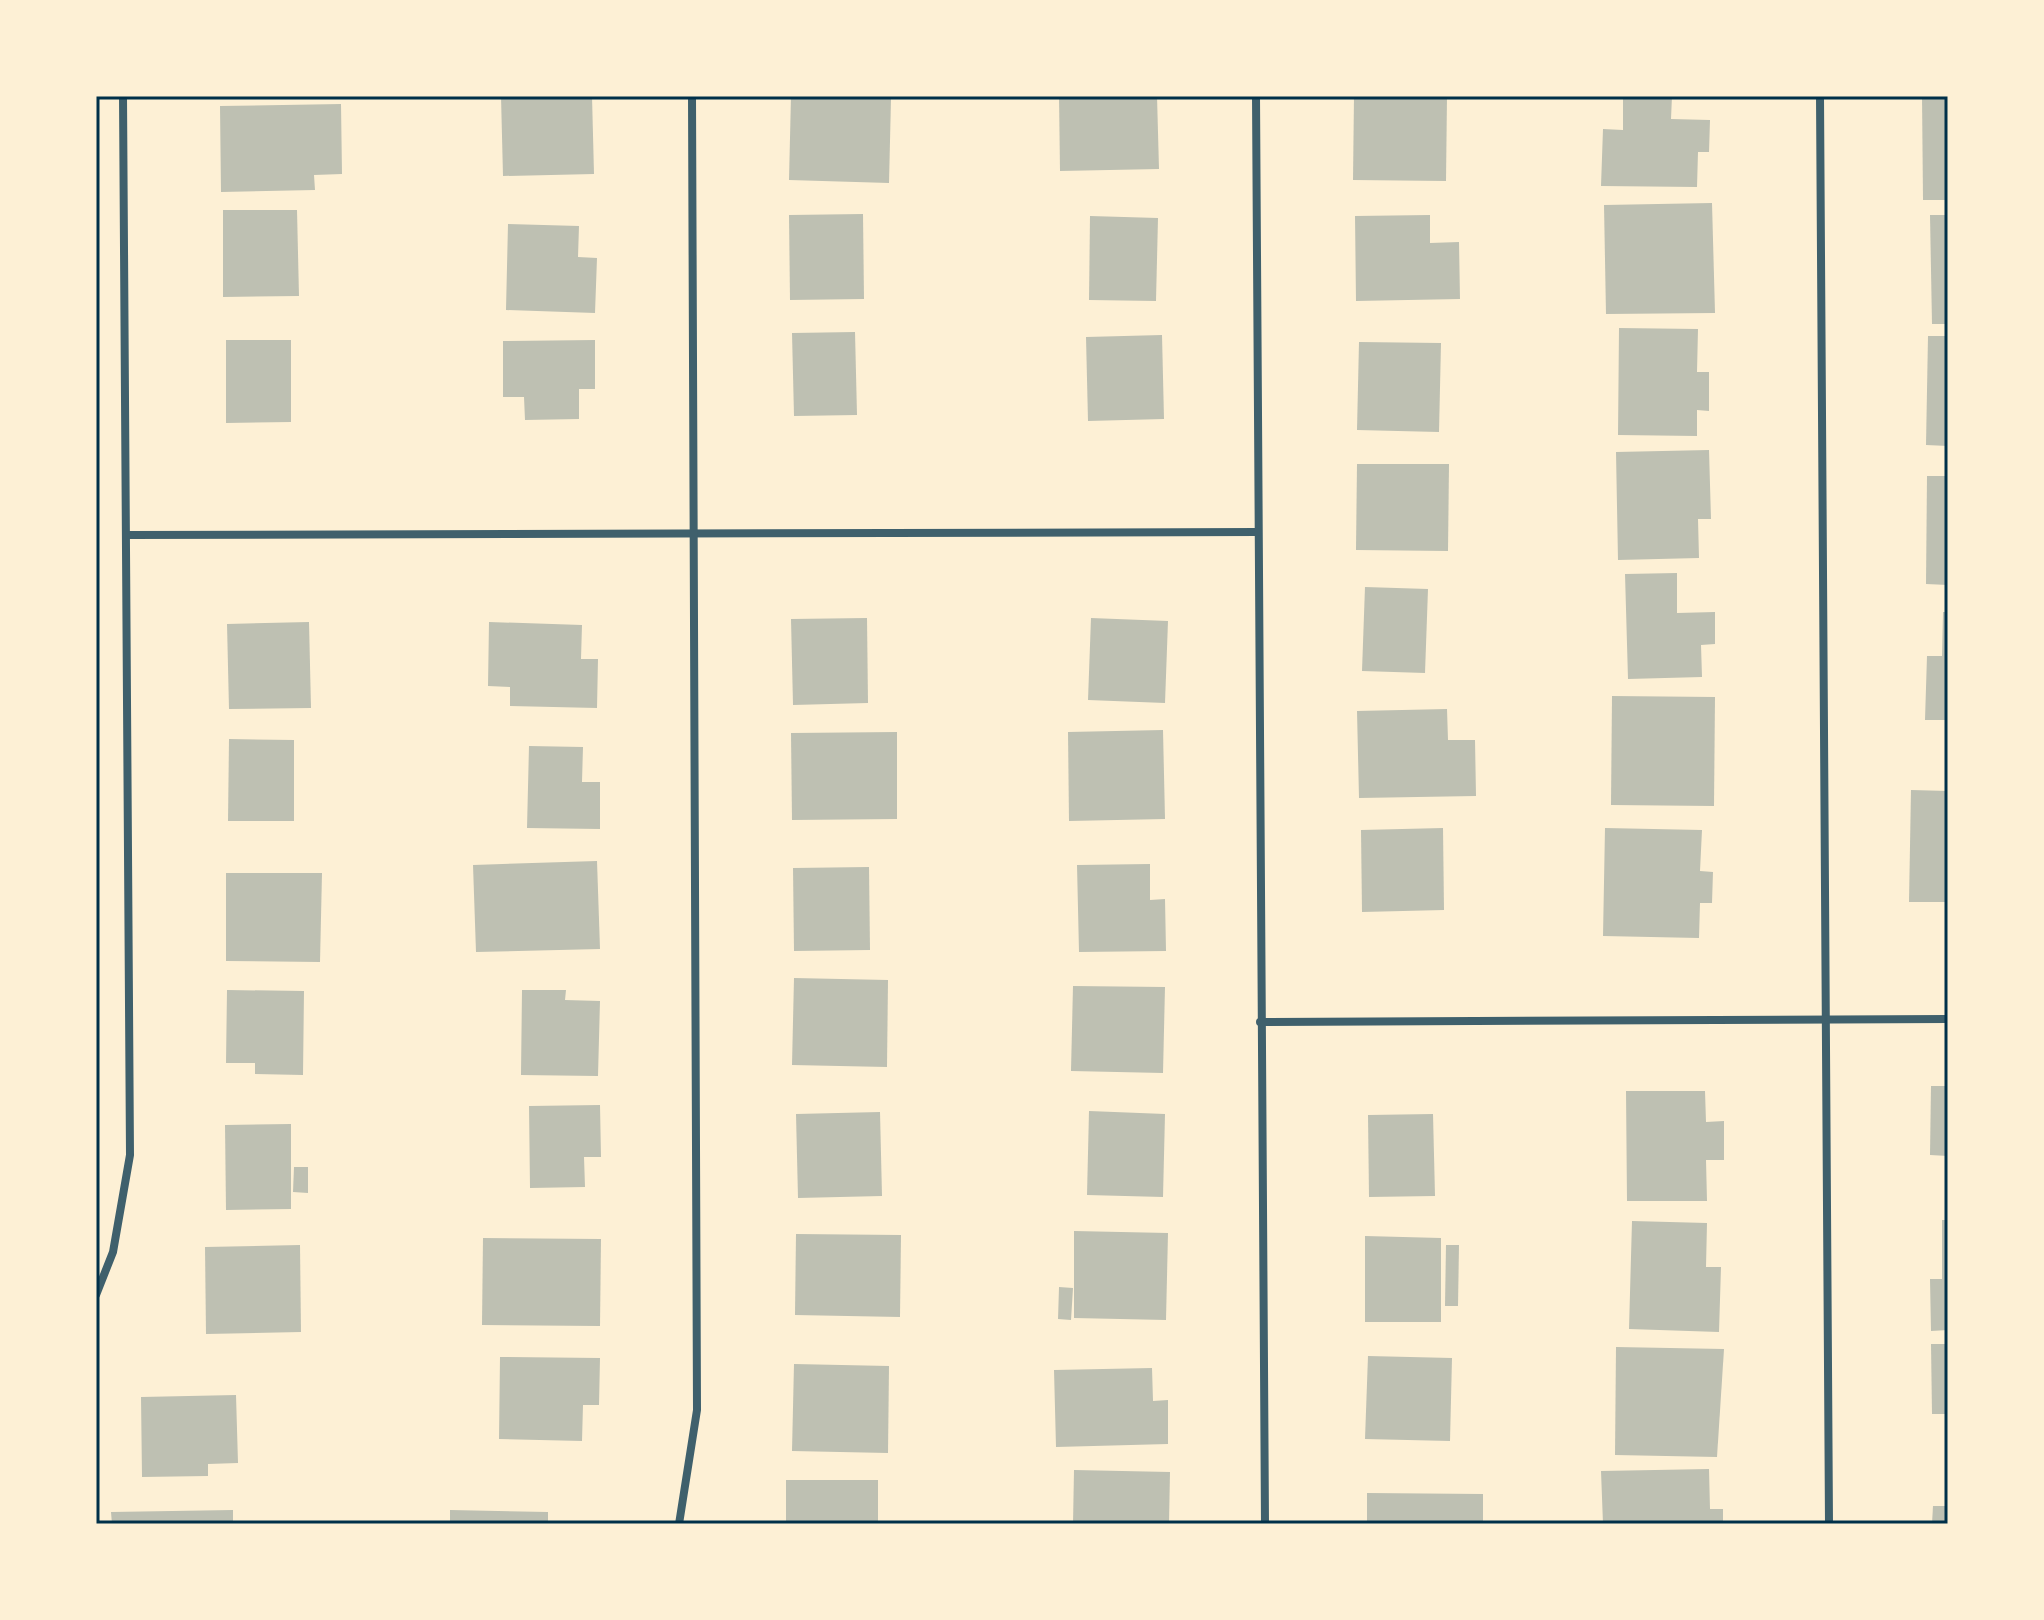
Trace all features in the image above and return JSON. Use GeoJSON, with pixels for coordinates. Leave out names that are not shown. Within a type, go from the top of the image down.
{"type":"FeatureCollection","features":[{"type":"Feature","properties":{"kind":"street"},"geometry":{"type":"LineString","coordinates":[[96,1295],[113,1252],[130,1155],[123,96]]}},
{"type":"Feature","properties":{"kind":"street"},"geometry":{"type":"LineString","coordinates":[[679,1524],[697,1410],[692,96]]}},
{"type":"Feature","properties":{"kind":"street"},"geometry":{"type":"LineString","coordinates":[[1256,96],[1265,1524]]}},
{"type":"Feature","properties":{"kind":"street"},"geometry":{"type":"LineString","coordinates":[[1820,96],[1829,1524]]}},
{"type":"Feature","properties":{"kind":"street"},"geometry":{"type":"LineString","coordinates":[[127,535],[1258,532]]}},
{"type":"Feature","properties":{"kind":"street"},"geometry":{"type":"LineString","coordinates":[[1260,1022],[1948,1019]]}},
{"type":"Feature","properties":{"kind":"building"},"geometry":{"type":"Polygon","coordinates":[[[501,96],[592,96],[594,174],[503,176],[501,96]]]}},
{"type":"Feature","properties":{"kind":"building"},"geometry":{"type":"Polygon","coordinates":[[[791,96],[891,99],[889,183],[789,180],[791,96]]]}},
{"type":"Feature","properties":{"kind":"building"},"geometry":{"type":"Polygon","coordinates":[[[1059,96],[1157,96],[1159,169],[1060,171],[1059,96]]]}},
{"type":"Feature","properties":{"kind":"building"},"geometry":{"type":"Polygon","coordinates":[[[1354,96],[1447,97],[1446,181],[1353,180],[1354,96]]]}},
{"type":"Feature","properties":{"kind":"building"},"geometry":{"type":"Polygon","coordinates":[[[1623,96],[1672,96],[1671,119],[1710,120],[1709,152],[1698,152],[1697,187],[1601,186],[1603,129],[1623,130],[1623,96]]]}},
{"type":"Feature","properties":{"kind":"building"},"geometry":{"type":"Polygon","coordinates":[[[1922,96],[1948,96],[1948,200],[1923,200],[1922,96]]]}},
{"type":"Feature","properties":{"kind":"building"},"geometry":{"type":"Polygon","coordinates":[[[341,104],[342,174],[314,175],[315,190],[221,192],[220,106],[341,104]]]}},
{"type":"Feature","properties":{"kind":"building"},"geometry":{"type":"Polygon","coordinates":[[[1712,203],[1715,313],[1606,314],[1604,205],[1712,203]]]}},
{"type":"Feature","properties":{"kind":"building"},"geometry":{"type":"Polygon","coordinates":[[[223,210],[297,210],[299,296],[223,297],[223,210]]]}},
{"type":"Feature","properties":{"kind":"building"},"geometry":{"type":"Polygon","coordinates":[[[863,214],[864,299],[790,300],[789,215],[863,214]]]}},
{"type":"Feature","properties":{"kind":"building"},"geometry":{"type":"Polygon","coordinates":[[[1430,215],[1430,243],[1459,242],[1460,299],[1356,301],[1355,216],[1430,215]]]}},
{"type":"Feature","properties":{"kind":"building"},"geometry":{"type":"Polygon","coordinates":[[[1930,215],[1948,215],[1948,324],[1932,324],[1930,215]]]}},
{"type":"Feature","properties":{"kind":"building"},"geometry":{"type":"Polygon","coordinates":[[[1090,216],[1158,218],[1156,301],[1089,300],[1090,216]]]}},
{"type":"Feature","properties":{"kind":"building"},"geometry":{"type":"Polygon","coordinates":[[[508,224],[579,226],[578,257],[597,258],[595,313],[506,310],[508,224]]]}},
{"type":"Feature","properties":{"kind":"building"},"geometry":{"type":"Polygon","coordinates":[[[1619,328],[1698,329],[1697,372],[1709,372],[1709,411],[1697,410],[1697,436],[1618,435],[1619,328]]]}},
{"type":"Feature","properties":{"kind":"building"},"geometry":{"type":"Polygon","coordinates":[[[855,332],[857,415],[794,416],[792,333],[855,332]]]}},
{"type":"Feature","properties":{"kind":"building"},"geometry":{"type":"Polygon","coordinates":[[[1162,335],[1164,419],[1088,421],[1086,337],[1162,335]]]}},
{"type":"Feature","properties":{"kind":"building"},"geometry":{"type":"Polygon","coordinates":[[[1928,336],[1948,336],[1948,446],[1926,445],[1928,336]]]}},
{"type":"Feature","properties":{"kind":"building"},"geometry":{"type":"Polygon","coordinates":[[[226,340],[291,340],[291,422],[226,423],[226,340]]]}},
{"type":"Feature","properties":{"kind":"building"},"geometry":{"type":"Polygon","coordinates":[[[595,340],[595,389],[579,389],[579,419],[525,420],[524,397],[503,397],[503,341],[595,340]]]}},
{"type":"Feature","properties":{"kind":"building"},"geometry":{"type":"Polygon","coordinates":[[[1359,342],[1441,343],[1439,432],[1357,430],[1359,342]]]}},
{"type":"Feature","properties":{"kind":"building"},"geometry":{"type":"Polygon","coordinates":[[[1709,450],[1711,519],[1698,519],[1699,558],[1618,560],[1616,452],[1709,450]]]}},
{"type":"Feature","properties":{"kind":"building"},"geometry":{"type":"Polygon","coordinates":[[[1357,464],[1449,464],[1448,551],[1356,550],[1357,464]]]}},
{"type":"Feature","properties":{"kind":"building"},"geometry":{"type":"Polygon","coordinates":[[[1927,476],[1948,476],[1948,585],[1926,584],[1927,476]]]}},
{"type":"Feature","properties":{"kind":"building"},"geometry":{"type":"Polygon","coordinates":[[[1677,573],[1677,613],[1715,612],[1715,644],[1701,645],[1702,677],[1628,679],[1625,574],[1677,573]]]}},
{"type":"Feature","properties":{"kind":"building"},"geometry":{"type":"Polygon","coordinates":[[[1365,587],[1428,589],[1425,673],[1362,671],[1365,587]]]}},
{"type":"Feature","properties":{"kind":"building"},"geometry":{"type":"Polygon","coordinates":[[[1943,612],[1948,612],[1948,720],[1925,720],[1927,656],[1942,656],[1943,612]]]}},
{"type":"Feature","properties":{"kind":"building"},"geometry":{"type":"Polygon","coordinates":[[[867,618],[868,703],[793,705],[791,619],[867,618]]]}},
{"type":"Feature","properties":{"kind":"building"},"geometry":{"type":"Polygon","coordinates":[[[1091,618],[1168,621],[1165,703],[1088,700],[1091,618]]]}},
{"type":"Feature","properties":{"kind":"building"},"geometry":{"type":"Polygon","coordinates":[[[309,622],[311,708],[229,709],[227,624],[309,622]]]}},
{"type":"Feature","properties":{"kind":"building"},"geometry":{"type":"Polygon","coordinates":[[[489,622],[582,625],[581,659],[598,659],[597,708],[510,706],[510,687],[488,686],[489,622]]]}},
{"type":"Feature","properties":{"kind":"building"},"geometry":{"type":"Polygon","coordinates":[[[1612,696],[1715,697],[1714,806],[1611,805],[1612,696]]]}},
{"type":"Feature","properties":{"kind":"building"},"geometry":{"type":"Polygon","coordinates":[[[1447,709],[1448,740],[1475,740],[1476,796],[1359,798],[1357,711],[1447,709]]]}},
{"type":"Feature","properties":{"kind":"building"},"geometry":{"type":"Polygon","coordinates":[[[1163,730],[1165,819],[1069,821],[1068,732],[1163,730]]]}},
{"type":"Feature","properties":{"kind":"building"},"geometry":{"type":"Polygon","coordinates":[[[897,732],[897,819],[792,820],[791,733],[897,732]]]}},
{"type":"Feature","properties":{"kind":"building"},"geometry":{"type":"Polygon","coordinates":[[[229,739],[294,740],[294,821],[228,821],[229,739]]]}},
{"type":"Feature","properties":{"kind":"building"},"geometry":{"type":"Polygon","coordinates":[[[529,746],[583,747],[582,782],[600,782],[600,829],[527,828],[529,746]]]}},
{"type":"Feature","properties":{"kind":"building"},"geometry":{"type":"Polygon","coordinates":[[[1911,790],[1948,791],[1948,902],[1909,902],[1911,790]]]}},
{"type":"Feature","properties":{"kind":"building"},"geometry":{"type":"Polygon","coordinates":[[[1443,828],[1444,910],[1362,912],[1361,830],[1443,828]]]}},
{"type":"Feature","properties":{"kind":"building"},"geometry":{"type":"Polygon","coordinates":[[[1605,828],[1702,830],[1700,871],[1713,872],[1712,903],[1700,903],[1699,938],[1603,936],[1605,828]]]}},
{"type":"Feature","properties":{"kind":"building"},"geometry":{"type":"Polygon","coordinates":[[[597,861],[600,949],[476,952],[473,865],[597,861]]]}},
{"type":"Feature","properties":{"kind":"building"},"geometry":{"type":"Polygon","coordinates":[[[1150,864],[1150,900],[1165,899],[1166,951],[1079,952],[1077,865],[1150,864]]]}},
{"type":"Feature","properties":{"kind":"building"},"geometry":{"type":"Polygon","coordinates":[[[869,867],[870,950],[794,951],[793,868],[869,867]]]}},
{"type":"Feature","properties":{"kind":"building"},"geometry":{"type":"Polygon","coordinates":[[[226,873],[322,873],[320,962],[226,961],[226,873]]]}},
{"type":"Feature","properties":{"kind":"building"},"geometry":{"type":"Polygon","coordinates":[[[794,978],[888,980],[887,1067],[792,1065],[794,978]]]}},
{"type":"Feature","properties":{"kind":"building"},"geometry":{"type":"Polygon","coordinates":[[[1073,986],[1165,987],[1163,1073],[1071,1071],[1073,986]]]}},
{"type":"Feature","properties":{"kind":"building"},"geometry":{"type":"Polygon","coordinates":[[[227,990],[304,991],[303,1075],[255,1074],[255,1063],[226,1063],[227,990]]]}},
{"type":"Feature","properties":{"kind":"building"},"geometry":{"type":"Polygon","coordinates":[[[522,990],[566,990],[565,1000],[600,1001],[598,1076],[521,1075],[522,990]]]}},
{"type":"Feature","properties":{"kind":"building"},"geometry":{"type":"Polygon","coordinates":[[[1931,1086],[1948,1086],[1948,1156],[1930,1155],[1931,1086]]]}},
{"type":"Feature","properties":{"kind":"building"},"geometry":{"type":"Polygon","coordinates":[[[1626,1091],[1705,1091],[1706,1122],[1724,1121],[1724,1160],[1706,1160],[1707,1201],[1627,1201],[1626,1091]]]}},
{"type":"Feature","properties":{"kind":"building"},"geometry":{"type":"Polygon","coordinates":[[[600,1105],[601,1157],[584,1157],[585,1187],[530,1188],[529,1106],[600,1105]]]}},
{"type":"Feature","properties":{"kind":"building"},"geometry":{"type":"Polygon","coordinates":[[[1089,1111],[1165,1114],[1163,1197],[1087,1195],[1089,1111]]]}},
{"type":"Feature","properties":{"kind":"building"},"geometry":{"type":"Polygon","coordinates":[[[880,1112],[882,1196],[798,1198],[796,1114],[880,1112]]]}},
{"type":"Feature","properties":{"kind":"building"},"geometry":{"type":"Polygon","coordinates":[[[1433,1114],[1435,1196],[1369,1197],[1368,1115],[1433,1114]]]}},
{"type":"Feature","properties":{"kind":"building"},"geometry":{"type":"Polygon","coordinates":[[[291,1124],[291,1209],[226,1210],[225,1125],[291,1124]]]}},
{"type":"Feature","properties":{"kind":"building"},"geometry":{"type":"Polygon","coordinates":[[[294,1167],[308,1167],[308,1193],[293,1192],[294,1167]]]}},
{"type":"Feature","properties":{"kind":"building"},"geometry":{"type":"Polygon","coordinates":[[[1942,1220],[1948,1220],[1948,1330],[1931,1331],[1930,1279],[1942,1279],[1942,1220]]]}},
{"type":"Feature","properties":{"kind":"building"},"geometry":{"type":"Polygon","coordinates":[[[1632,1221],[1707,1223],[1706,1267],[1721,1267],[1719,1332],[1629,1329],[1632,1221]]]}},
{"type":"Feature","properties":{"kind":"building"},"geometry":{"type":"Polygon","coordinates":[[[1074,1231],[1168,1233],[1166,1320],[1074,1318],[1074,1231]]]}},
{"type":"Feature","properties":{"kind":"building"},"geometry":{"type":"Polygon","coordinates":[[[796,1234],[901,1235],[900,1317],[795,1315],[796,1234]]]}},
{"type":"Feature","properties":{"kind":"building"},"geometry":{"type":"Polygon","coordinates":[[[1365,1236],[1441,1238],[1441,1322],[1365,1322],[1365,1236]]]}},
{"type":"Feature","properties":{"kind":"building"},"geometry":{"type":"Polygon","coordinates":[[[483,1238],[601,1239],[600,1326],[482,1325],[483,1238]]]}},
{"type":"Feature","properties":{"kind":"building"},"geometry":{"type":"Polygon","coordinates":[[[300,1245],[301,1332],[206,1334],[205,1247],[300,1245]]]}},
{"type":"Feature","properties":{"kind":"building"},"geometry":{"type":"Polygon","coordinates":[[[1446,1245],[1459,1245],[1458,1306],[1445,1306],[1446,1245]]]}},
{"type":"Feature","properties":{"kind":"building"},"geometry":{"type":"Polygon","coordinates":[[[1059,1287],[1073,1288],[1071,1320],[1058,1319],[1059,1287]]]}},
{"type":"Feature","properties":{"kind":"building"},"geometry":{"type":"Polygon","coordinates":[[[1931,1344],[1948,1344],[1948,1414],[1932,1414],[1931,1344]]]}},
{"type":"Feature","properties":{"kind":"building"},"geometry":{"type":"Polygon","coordinates":[[[1616,1347],[1724,1349],[1717,1457],[1615,1455],[1616,1347]]]}},
{"type":"Feature","properties":{"kind":"building"},"geometry":{"type":"Polygon","coordinates":[[[1368,1356],[1452,1358],[1450,1441],[1365,1439],[1368,1356]]]}},
{"type":"Feature","properties":{"kind":"building"},"geometry":{"type":"Polygon","coordinates":[[[500,1357],[600,1358],[599,1405],[583,1405],[582,1441],[499,1439],[500,1357]]]}},
{"type":"Feature","properties":{"kind":"building"},"geometry":{"type":"Polygon","coordinates":[[[794,1364],[889,1366],[888,1453],[792,1451],[794,1364]]]}},
{"type":"Feature","properties":{"kind":"building"},"geometry":{"type":"Polygon","coordinates":[[[1152,1368],[1153,1401],[1168,1400],[1168,1444],[1056,1447],[1054,1370],[1152,1368]]]}},
{"type":"Feature","properties":{"kind":"building"},"geometry":{"type":"Polygon","coordinates":[[[236,1395],[238,1463],[208,1464],[208,1476],[142,1477],[141,1397],[236,1395]]]}},
{"type":"Feature","properties":{"kind":"building"},"geometry":{"type":"Polygon","coordinates":[[[1709,1469],[1710,1509],[1723,1509],[1723,1524],[1603,1524],[1601,1471],[1709,1469]]]}},
{"type":"Feature","properties":{"kind":"building"},"geometry":{"type":"Polygon","coordinates":[[[1074,1470],[1170,1472],[1169,1523],[1073,1524],[1074,1470]]]}},
{"type":"Feature","properties":{"kind":"building"},"geometry":{"type":"Polygon","coordinates":[[[786,1480],[878,1480],[878,1524],[786,1524],[786,1480]]]}},
{"type":"Feature","properties":{"kind":"building"},"geometry":{"type":"Polygon","coordinates":[[[1367,1493],[1483,1494],[1483,1524],[1367,1524],[1367,1493]]]}},
{"type":"Feature","properties":{"kind":"building"},"geometry":{"type":"Polygon","coordinates":[[[1933,1506],[1948,1506],[1948,1524],[1932,1524],[1933,1506]]]}},
{"type":"Feature","properties":{"kind":"building"},"geometry":{"type":"Polygon","coordinates":[[[233,1510],[233,1524],[112,1524],[111,1512],[233,1510]]]}},
{"type":"Feature","properties":{"kind":"building"},"geometry":{"type":"Polygon","coordinates":[[[450,1510],[548,1512],[548,1524],[450,1524],[450,1510]]]}}]}
